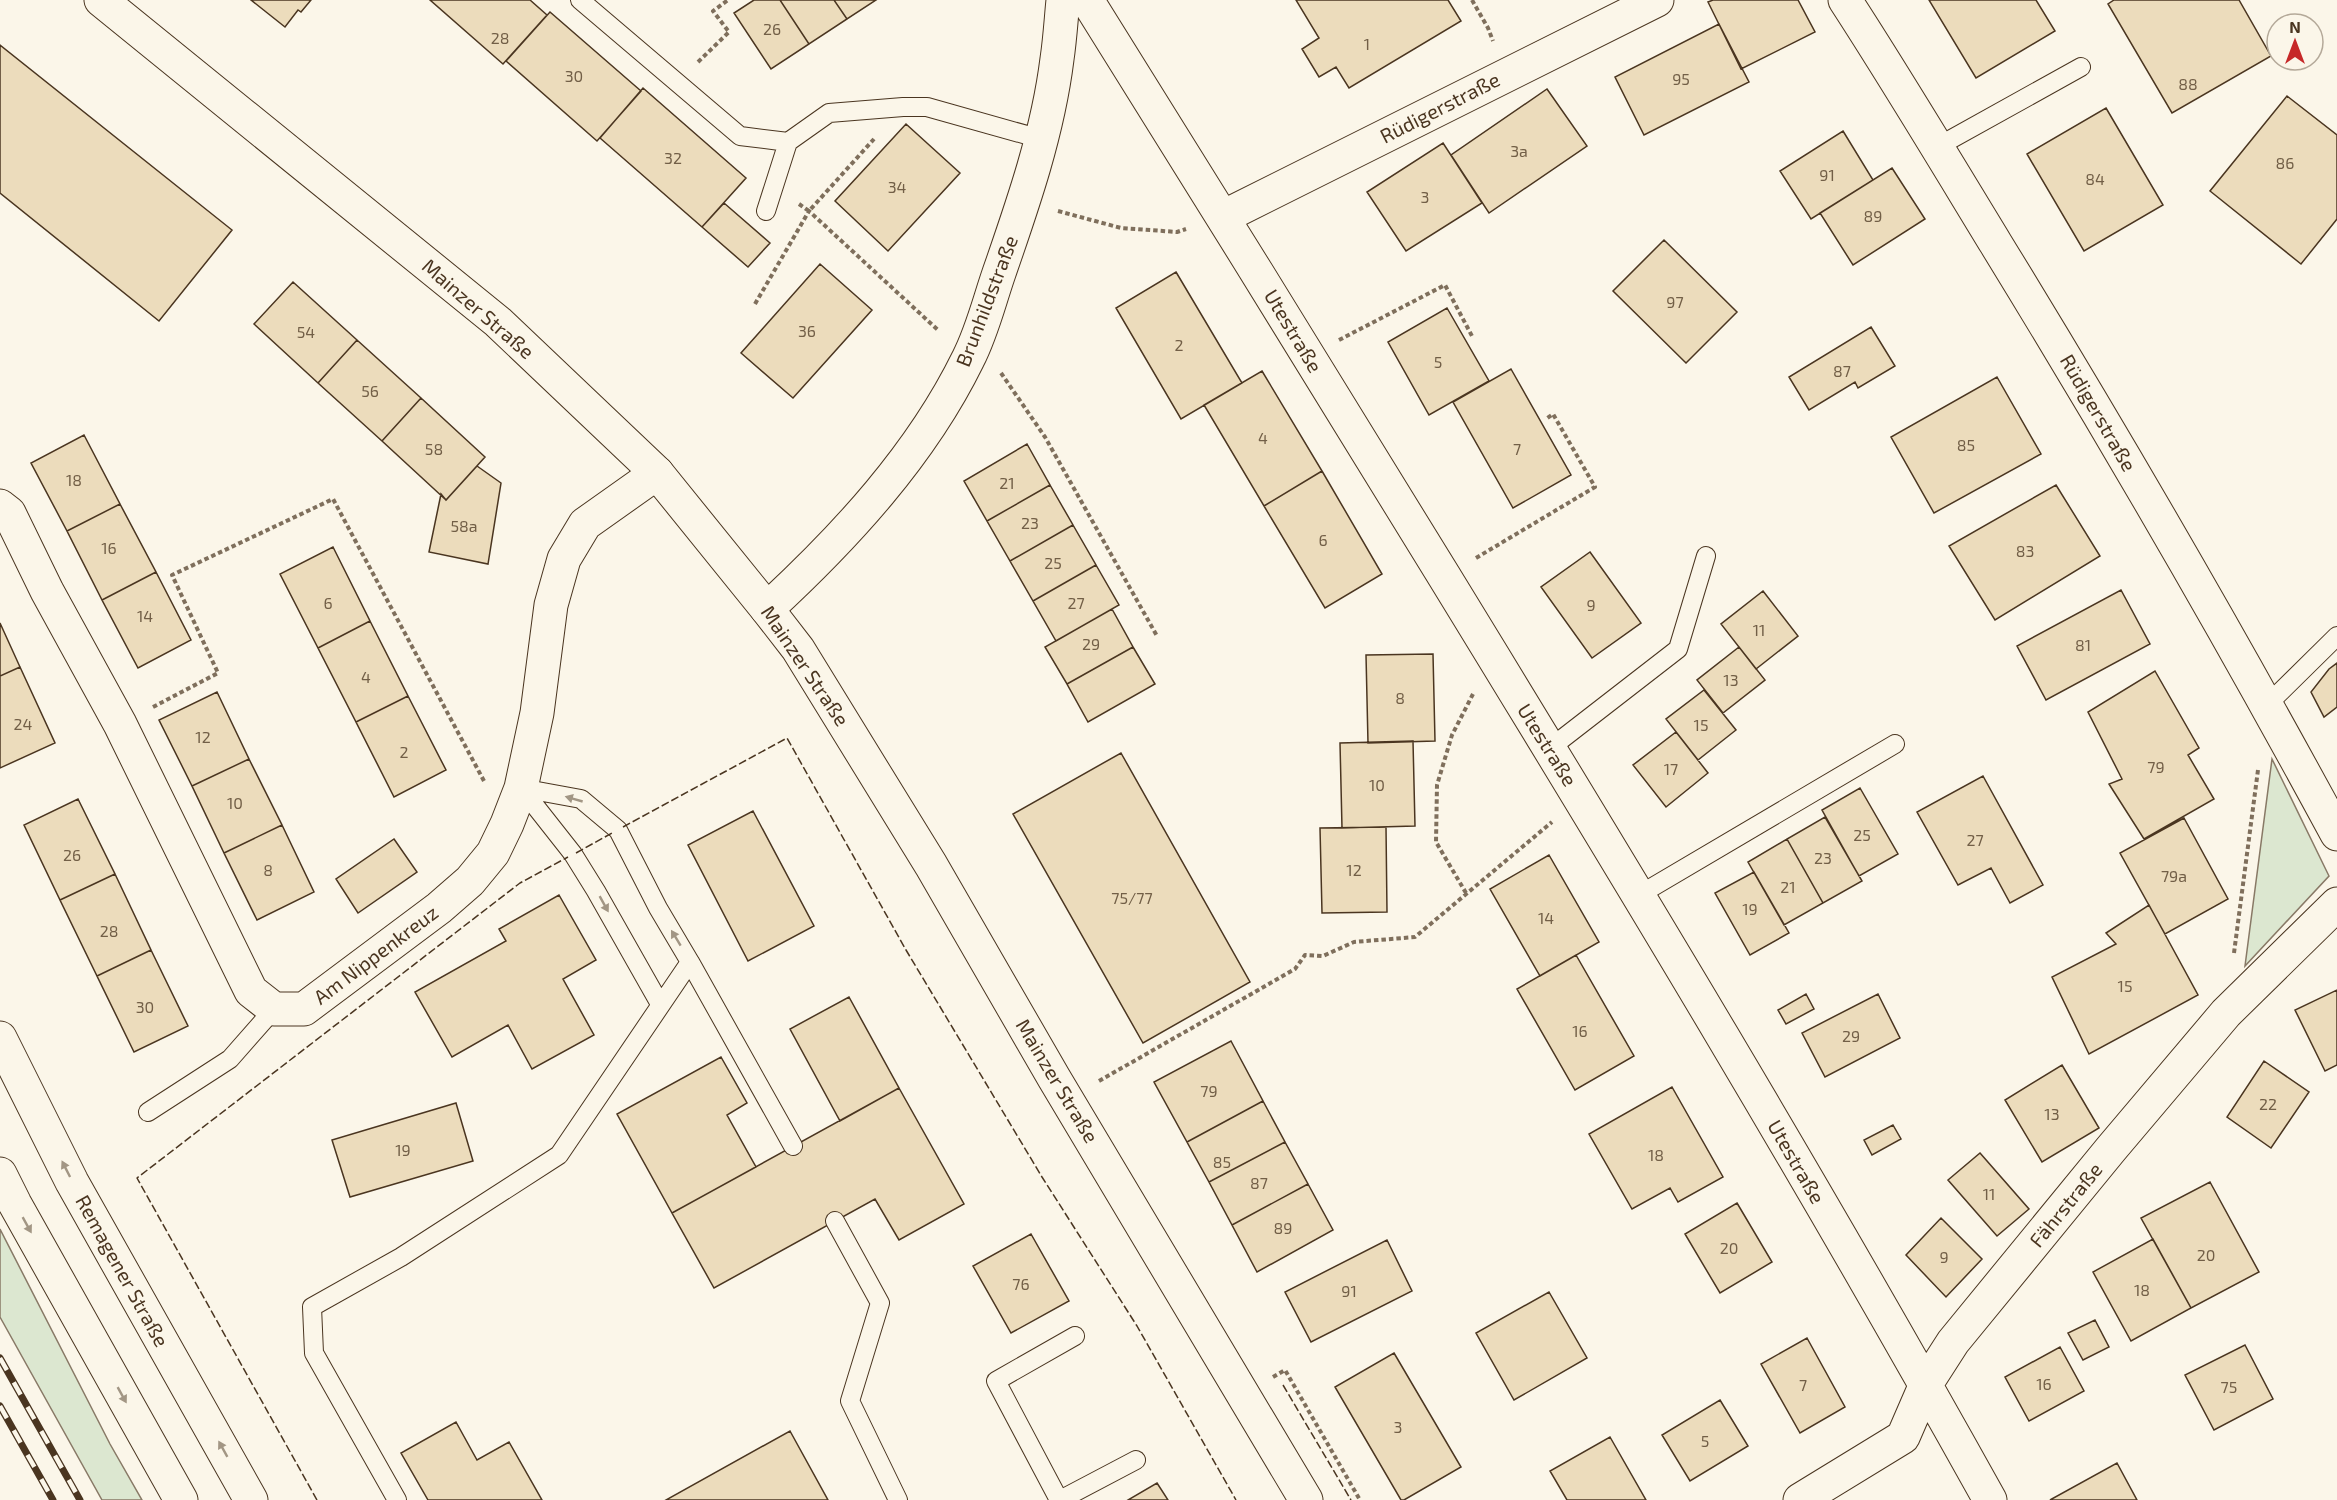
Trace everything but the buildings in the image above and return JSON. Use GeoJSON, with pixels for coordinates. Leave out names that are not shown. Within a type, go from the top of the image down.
{"type":"FeatureCollection","features":[{"type":"Feature","properties":{"kind":"street","name":"Mainzer Straße"},"geometry":{"type":"LineString","coordinates":[[101,0],[498,322],[657,473],[767,609],[798,650],[931,865],[1067,1099],[1306,1500]]}},
{"type":"Feature","properties":{"kind":"street","name":"Brunhildstraße"},"geometry":{"type":"LineString","coordinates":[[767,609],[848,530],[880,491],[942,404],[973,348],[1041,139],[1057,60],[1063,0]]}},
{"type":"Feature","properties":{"kind":"street","name":"Utestraße"},"geometry":{"type":"LineString","coordinates":[[1088,0],[1639,895],[1926,1384],[1990,1500]]}},
{"type":"Feature","properties":{"kind":"street","name":"Rüdigerstraße"},"geometry":{"type":"LineString","coordinates":[[1223,216],[1657,0]]}},
{"type":"Feature","properties":{"kind":"street","name":"Rüdigerstraße"},"geometry":{"type":"LineString","coordinates":[[1845,0],[2065,356],[2267,705],[2337,834]]}},
{"type":"Feature","properties":{"kind":"street","name":"Am Nippenkreuz"},"geometry":{"type":"LineString","coordinates":[[274,1009],[304,1009],[439,908],[470,881],[492,853],[507,824],[521,788],[537,713],[551,605],[564,560],[585,524],[657,473]]}},
{"type":"Feature","properties":{"kind":"street"},"geometry":{"type":"LineString","coordinates":[[0,506],[9,513],[47,591],[120,724],[251,991],[274,1009]]}},
{"type":"Feature","properties":{"kind":"street","name":"Fährstraße"},"geometry":{"type":"LineString","coordinates":[[1800,1500],[1903,1437],[1926,1384],[1961,1333],[2111,1149],[2226,1014],[2337,904]]}},
{"type":"Feature","properties":{"kind":"street","name":"Remagener Straße"},"geometry":{"type":"LineString","coordinates":[[0,1038],[72,1182],[251,1500]]}},
{"type":"Feature","properties":{"kind":"street"},"geometry":{"type":"LineString","coordinates":[[0,1173],[15,1204],[181,1500]]}},
{"type":"Feature","properties":{"kind":"lane"},"geometry":{"type":"LineString","coordinates":[[580,0],[740,136],[788,142]]}},
{"type":"Feature","properties":{"kind":"lane"},"geometry":{"type":"LineString","coordinates":[[1937,147],[2081,67]]}},
{"type":"Feature","properties":{"kind":"lane"},"geometry":{"type":"LineString","coordinates":[[766,211],[788,142],[830,113],[927,107],[1041,139]]}},
{"type":"Feature","properties":{"kind":"lane"},"geometry":{"type":"LineString","coordinates":[[1549,749],[1678,649],[1706,556]]}},
{"type":"Feature","properties":{"kind":"lane"},"geometry":{"type":"LineString","coordinates":[[2267,705],[2337,636]]}},
{"type":"Feature","properties":{"kind":"lane"},"geometry":{"type":"LineString","coordinates":[[1639,895],[1895,744]]}},
{"type":"Feature","properties":{"kind":"lane"},"geometry":{"type":"LineString","coordinates":[[521,788],[581,799],[618,830],[658,908],[793,1146]]}},
{"type":"Feature","properties":{"kind":"lane"},"geometry":{"type":"LineString","coordinates":[[521,788],[573,855],[597,891],[660,1004]]}},
{"type":"Feature","properties":{"kind":"lane"},"geometry":{"type":"LineString","coordinates":[[397,1500],[314,1353],[312,1306],[402,1257],[559,1155],[690,962]]}},
{"type":"Feature","properties":{"kind":"lane"},"geometry":{"type":"LineString","coordinates":[[148,1112],[230,1059],[274,1009]]}},
{"type":"Feature","properties":{"kind":"lane"},"geometry":{"type":"LineString","coordinates":[[835,1221],[880,1303],[850,1401],[898,1500]]}},
{"type":"Feature","properties":{"kind":"lane"},"geometry":{"type":"LineString","coordinates":[[1075,1336],[996,1381],[1059,1500],[1136,1460]]}},
{"type":"Feature","properties":{"kind":"path"},"geometry":{"type":"LineString","coordinates":[[678,82],[729,32],[712,11],[728,0]]}},
{"type":"Feature","properties":{"kind":"path"},"geometry":{"type":"LineString","coordinates":[[1472,0],[1488,28],[1504,76]]}},
{"type":"Feature","properties":{"kind":"path"},"geometry":{"type":"LineString","coordinates":[[755,304],[809,211],[875,138]]}},
{"type":"Feature","properties":{"kind":"path"},"geometry":{"type":"LineString","coordinates":[[1023,200],[1121,228],[1177,232],[1223,216]]}},
{"type":"Feature","properties":{"kind":"path"},"geometry":{"type":"LineString","coordinates":[[809,211],[973,348],[1045,437],[1157,636]]}},
{"type":"Feature","properties":{"kind":"path"},"geometry":{"type":"LineString","coordinates":[[1308,356],[1445,285],[1473,338]]}},
{"type":"Feature","properties":{"kind":"path"},"geometry":{"type":"LineString","coordinates":[[1444,577],[1595,487],[1553,414],[1546,419]]}},
{"type":"Feature","properties":{"kind":"path"},"geometry":{"type":"LineString","coordinates":[[120,724],[218,673],[172,575],[333,499],[507,824]]}},
{"type":"Feature","properties":{"kind":"path"},"geometry":{"type":"LineString","coordinates":[[1466,893],[1436,842],[1437,785],[1452,735],[1492,655]]}},
{"type":"Feature","properties":{"kind":"path"},"geometry":{"type":"LineString","coordinates":[[2234,954],[2259,764]]}},
{"type":"Feature","properties":{"kind":"path"},"geometry":{"type":"LineString","coordinates":[[1067,1099],[1296,969],[1305,955],[1323,956],[1354,942],[1415,937],[1580,799]]}},
{"type":"Feature","properties":{"kind":"path"},"geometry":{"type":"LineString","coordinates":[[1244,1393],[1286,1370],[1360,1500]]}},
{"type":"Feature","properties":{"kind":"green space"},"geometry":{"type":"Polygon","coordinates":[[[2272,759],[2329,876],[2245,966],[2272,759]]]}},
{"type":"Feature","properties":{"kind":"green space"},"geometry":{"type":"Polygon","coordinates":[[[0,1229],[110,1444],[142,1500],[102,1500],[0,1317],[0,1229]]]}},
{"type":"Feature","properties":{"kind":"railway"},"geometry":{"type":"LineString","coordinates":[[0,1358],[80,1500]]}},
{"type":"Feature","properties":{"kind":"railway"},"geometry":{"type":"LineString","coordinates":[[0,1406],[53,1500]]}},
{"type":"Feature","properties":{"kind":"fence"},"geometry":{"type":"LineString","coordinates":[[623,827],[787,738],[906,950],[1042,1177],[1137,1326],[1236,1500]]}},
{"type":"Feature","properties":{"kind":"fence"},"geometry":{"type":"LineString","coordinates":[[576,853],[612,833]]}},
{"type":"Feature","properties":{"kind":"fence"},"geometry":{"type":"LineString","coordinates":[[317,1500],[137,1178],[520,883],[568,857]]}},
{"type":"Feature","properties":{"kind":"fence"},"geometry":{"type":"LineString","coordinates":[[1283,1385],[1351,1500]]}}]}
